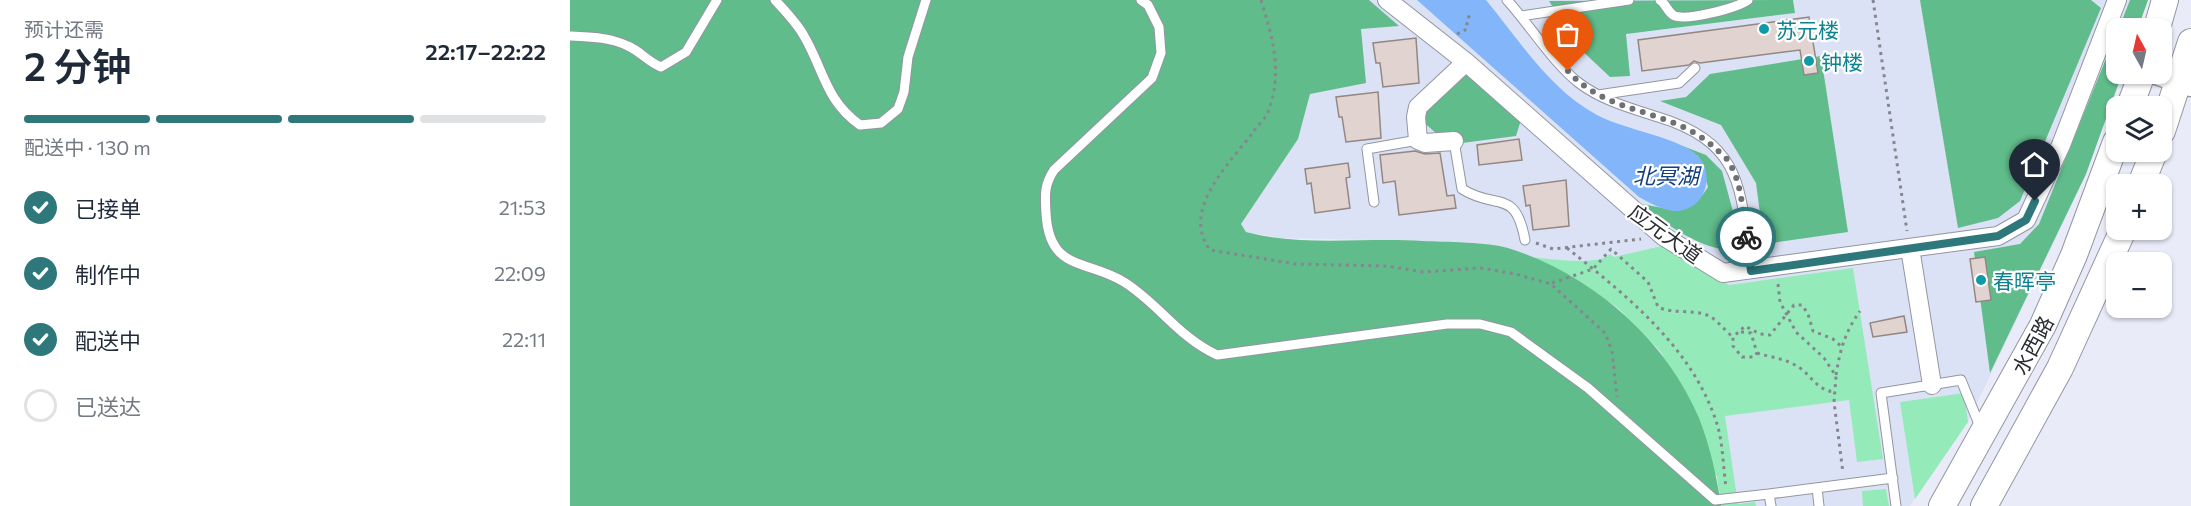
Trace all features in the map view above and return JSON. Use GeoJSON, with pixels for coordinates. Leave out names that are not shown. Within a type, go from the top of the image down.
{"type":"FeatureCollection","features":[{"type":"Feature","properties":{"kind":"main road"},"geometry":{"type":"LineString","coordinates":[[2160,18],[2165,0]]}},
{"type":"Feature","properties":{"kind":"main road"},"geometry":{"type":"LineString","coordinates":[[2172,96],[2191,42]]}},
{"type":"Feature","properties":{"kind":"main road","name":"水西路"},"geometry":{"type":"LineString","coordinates":[[1942,506],[2043,325],[2074,255],[2109,162]]}},
{"type":"Feature","properties":{"kind":"main road","name":"水西路"},"geometry":{"type":"LineString","coordinates":[[1984,506],[2060,368],[2118,240]]}},
{"type":"Feature","properties":{"kind":"street","name":"应元大道"},"geometry":{"type":"LineString","coordinates":[[1387,0],[1466,62],[1663,236],[1724,273],[1998,236],[2026,220],[2061,145],[2112,3]]}},
{"type":"Feature","properties":{"kind":"street"},"geometry":{"type":"LineString","coordinates":[[1454,141],[1425,143],[1418,140],[1416,117],[1418,107],[1466,62]]}},
{"type":"Feature","properties":{"kind":"street"},"geometry":{"type":"LineString","coordinates":[[1910,248],[1932,385]]}},
{"type":"Feature","properties":{"kind":"lane"},"geometry":{"type":"LineString","coordinates":[[570,36],[599,37],[630,46],[652,64],[661,67],[686,52],[717,0]]}},
{"type":"Feature","properties":{"kind":"lane"},"geometry":{"type":"LineString","coordinates":[[775,0],[804,36],[828,91],[845,114],[860,125],[881,123],[898,109],[904,92],[908,57],[926,0]]}},
{"type":"Feature","properties":{"kind":"lane"},"geometry":{"type":"LineString","coordinates":[[1141,0],[1148,5],[1159,27],[1161,53],[1152,78],[1054,170],[1045,184],[1047,225],[1053,243],[1062,257],[1125,282],[1196,345],[1217,355],[1447,324],[1480,324],[1511,332],[1588,388],[1715,500],[1893,478]]}},
{"type":"Feature","properties":{"kind":"lane"},"geometry":{"type":"LineString","coordinates":[[1507,0],[1578,82],[1610,102],[1683,125],[1707,141],[1728,160],[1739,188],[1751,271]]}},
{"type":"Feature","properties":{"kind":"lane"},"geometry":{"type":"LineString","coordinates":[[1521,16],[1629,0]]}},
{"type":"Feature","properties":{"kind":"lane"},"geometry":{"type":"LineString","coordinates":[[1660,0],[1672,14],[1680,16],[1726,10],[1748,0]]}},
{"type":"Feature","properties":{"kind":"lane"},"geometry":{"type":"LineString","coordinates":[[1598,95],[1679,83],[1695,68]]}},
{"type":"Feature","properties":{"kind":"lane"},"geometry":{"type":"LineString","coordinates":[[1374,202],[1367,150],[1418,140]]}},
{"type":"Feature","properties":{"kind":"lane"},"geometry":{"type":"LineString","coordinates":[[1454,141],[1462,189],[1515,209],[1521,217],[1525,240]]}},
{"type":"Feature","properties":{"kind":"lane"},"geometry":{"type":"LineString","coordinates":[[1896,506],[1881,393],[1961,381],[1984,434]]}},
{"type":"Feature","properties":{"kind":"lane"},"geometry":{"type":"LineString","coordinates":[[1817,488],[1819,506]]}},
{"type":"Feature","properties":{"kind":"lane"},"geometry":{"type":"LineString","coordinates":[[1769,494],[1771,506]]}},
{"type":"Feature","properties":{"kind":"path"},"geometry":{"type":"LineString","coordinates":[[1261,0],[1278,65],[1267,114],[1215,183],[1201,208],[1200,237],[1210,250],[1296,264],[1387,266],[1423,272],[1481,268],[1516,274],[1551,284],[1605,333],[1612,351],[1618,414]]}},
{"type":"Feature","properties":{"kind":"path"},"geometry":{"type":"LineString","coordinates":[[1873,0],[1910,248]]}},
{"type":"Feature","properties":{"kind":"path"},"geometry":{"type":"LineString","coordinates":[[1454,36],[1467,29],[1467,19],[1471,14]]}},
{"type":"Feature","properties":{"kind":"path"},"geometry":{"type":"LineString","coordinates":[[1525,240],[1553,249],[1663,236]]}},
{"type":"Feature","properties":{"kind":"path"},"geometry":{"type":"LineString","coordinates":[[1568,248],[1630,299],[1672,343],[1693,375],[1717,424],[1727,499]]}},
{"type":"Feature","properties":{"kind":"path"},"geometry":{"type":"LineString","coordinates":[[1551,284],[1593,269],[1611,249],[1648,282],[1658,306],[1668,312],[1698,313],[1712,318],[1733,338],[1733,346],[1742,357],[1754,357],[1757,353]]}},
{"type":"Feature","properties":{"kind":"path"},"geometry":{"type":"LineString","coordinates":[[1776,267],[1780,302],[1786,314],[1796,332],[1824,358],[1836,376]]}},
{"type":"Feature","properties":{"kind":"path"},"geometry":{"type":"LineString","coordinates":[[1733,338],[1745,326],[1760,334],[1770,335],[1794,305],[1802,305],[1808,314],[1813,331],[1833,339],[1840,346]]}},
{"type":"Feature","properties":{"kind":"path"},"geometry":{"type":"LineString","coordinates":[[1844,485],[1835,392],[1836,376],[1840,346],[1847,329],[1860,311]]}},
{"type":"Feature","properties":{"kind":"path"},"geometry":{"type":"LineString","coordinates":[[1741,332],[1751,333],[1757,353]]}},
{"type":"Feature","properties":{"kind":"path"},"geometry":{"type":"LineString","coordinates":[[1757,353],[1794,364],[1804,370],[1816,386],[1824,391],[1835,392]]}},
{"type":"Feature","properties":{"kind":"shaded area"},"geometry":{"type":"Polygon","coordinates":[[[1301,0],[2148,0],[2142,18],[2106,18],[2106,84],[2118,84],[2114,96],[2106,96],[2106,119],[2086,175],[1968,422],[1910,506],[1721,506],[1717,477],[1572,277],[1507,248],[1421,241],[1280,238],[1246,232],[1241,224],[1251,206],[1298,139],[1310,93],[1301,0]]]}},
{"type":"Feature","properties":{"kind":"green space"},"geometry":{"type":"Polygon","coordinates":[[[570,0],[1369,0],[1399,26],[1361,29],[1366,83],[1310,94],[1298,139],[1241,224],[1246,232],[1289,239],[1401,240],[1489,245],[1508,248],[1539,259],[1568,274],[1596,292],[1622,313],[1646,336],[1666,361],[1684,389],[1707,439],[1721,506],[570,506],[570,0]]]}},
{"type":"Feature","properties":{"kind":"green space"},"geometry":{"type":"Polygon","coordinates":[[[1793,0],[1795,13],[1626,34],[1630,76],[1610,77],[1576,45],[1549,1],[1793,0]]]}},
{"type":"Feature","properties":{"kind":"green space"},"geometry":{"type":"Polygon","coordinates":[[[1920,0],[2091,0],[2101,8],[2020,201],[1998,218],[1958,228],[1920,0]]]}},
{"type":"Feature","properties":{"kind":"green space"},"geometry":{"type":"Polygon","coordinates":[[[2130,0],[2148,0],[2142,18],[2123,18],[2130,0]]]}},
{"type":"Feature","properties":{"kind":"green space"},"geometry":{"type":"Polygon","coordinates":[[[1821,56],[1848,232],[1764,244],[1756,183],[1721,125],[1660,101],[1686,97],[1710,74],[1821,56]]]}},
{"type":"Feature","properties":{"kind":"green space"},"geometry":{"type":"Polygon","coordinates":[[[2106,59],[2106,84],[2118,84],[2114,96],[2106,96],[2106,118],[2086,174],[1990,373],[1974,252],[2020,244],[2039,224],[2106,59]]]}},
{"type":"Feature","properties":{"kind":"green space"},"geometry":{"type":"Polygon","coordinates":[[[1465,73],[1521,120],[1516,136],[1462,143],[1459,133],[1437,134],[1422,121],[1424,110],[1465,73]]]}},
{"type":"Feature","properties":{"kind":"green space"},"geometry":{"type":"Polygon","coordinates":[[[1680,145],[1706,155],[1722,171],[1741,241],[1733,251],[1709,246],[1685,235],[1663,221],[1643,204],[1680,209],[1694,203],[1708,187],[1698,156],[1680,145]]]}},
{"type":"Feature","properties":{"kind":"green space"},"geometry":{"type":"Polygon","coordinates":[[[1666,245],[1729,285],[1853,268],[1883,459],[1857,462],[1849,400],[1725,416],[1738,504],[1755,502],[1756,506],[1721,506],[1717,477],[1661,352],[1618,308],[1572,277],[1527,257],[1571,261],[1595,260],[1610,254],[1614,257],[1666,245]]]}},
{"type":"Feature","properties":{"kind":"green space"},"geometry":{"type":"Polygon","coordinates":[[[1964,393],[1968,422],[1915,499],[1900,402],[1964,393]]]}},
{"type":"Feature","properties":{"kind":"green space"},"geometry":{"type":"Polygon","coordinates":[[[1886,489],[1889,506],[1863,506],[1862,491],[1886,489]]]}},
{"type":"Feature","properties":{"kind":"water","name":"北冥湖"},"geometry":{"type":"Polygon","coordinates":[[[1417,0],[1486,0],[1536,63],[1564,92],[1580,104],[1608,120],[1679,144],[1698,156],[1704,164],[1706,174],[1704,192],[1699,200],[1683,210],[1673,211],[1639,197],[1417,0]]]}},
{"type":"Feature","properties":{"kind":"building","name":"苏元楼"},"geometry":{"type":"Polygon","coordinates":[[[1809,17],[1818,73],[1804,75],[1800,50],[1700,63],[1694,61],[1689,65],[1642,71],[1638,40],[1809,17]]]}},
{"type":"Feature","properties":{"kind":"building"},"geometry":{"type":"Polygon","coordinates":[[[1416,38],[1419,83],[1383,87],[1380,63],[1376,63],[1373,43],[1416,38]]]}},
{"type":"Feature","properties":{"kind":"building"},"geometry":{"type":"Polygon","coordinates":[[[1378,92],[1381,138],[1346,142],[1336,97],[1378,92]]]}},
{"type":"Feature","properties":{"kind":"building"},"geometry":{"type":"Polygon","coordinates":[[[1519,139],[1522,160],[1479,165],[1477,145],[1519,139]]]}},
{"type":"Feature","properties":{"kind":"building"},"geometry":{"type":"Polygon","coordinates":[[[1415,151],[1425,154],[1440,153],[1447,196],[1454,195],[1456,208],[1399,215],[1395,181],[1383,183],[1380,155],[1415,151]]]}},
{"type":"Feature","properties":{"kind":"building"},"geometry":{"type":"Polygon","coordinates":[[[1348,163],[1350,177],[1346,178],[1350,208],[1315,213],[1311,183],[1307,184],[1305,169],[1348,163]]]}},
{"type":"Feature","properties":{"kind":"building"},"geometry":{"type":"Polygon","coordinates":[[[1566,180],[1569,226],[1533,230],[1530,205],[1526,206],[1523,186],[1566,180]]]}},
{"type":"Feature","properties":{"kind":"building","name":"春晖亭"},"geometry":{"type":"Polygon","coordinates":[[[1985,257],[1991,300],[1976,302],[1970,259],[1985,257]]]}},
{"type":"Feature","properties":{"kind":"building"},"geometry":{"type":"Polygon","coordinates":[[[1904,316],[1907,332],[1873,337],[1870,323],[1904,316]]]}},
{"type":"Feature","properties":{"kind":"way so far"},"geometry":{"type":"LineString","coordinates":[[1568,71],[1578,82],[1610,102],[1683,125],[1707,141],[1728,160],[1739,188],[1746,237]]}},
{"type":"Feature","properties":{"kind":"place","name":"苏元楼"},"geometry":{"type":"Point","coordinates":[1764,29]}},
{"type":"Feature","properties":{"kind":"place","name":"钟楼"},"geometry":{"type":"Point","coordinates":[1809,61]}},
{"type":"Feature","properties":{"kind":"place","name":"春晖亭"},"geometry":{"type":"Point","coordinates":[1981,280]}},
{"type":"Feature","properties":{"kind":"route"},"geometry":{"type":"LineString","coordinates":[[1746,237],[1751,271],[1998,236],[2026,220],[2035,201]]}}]}
